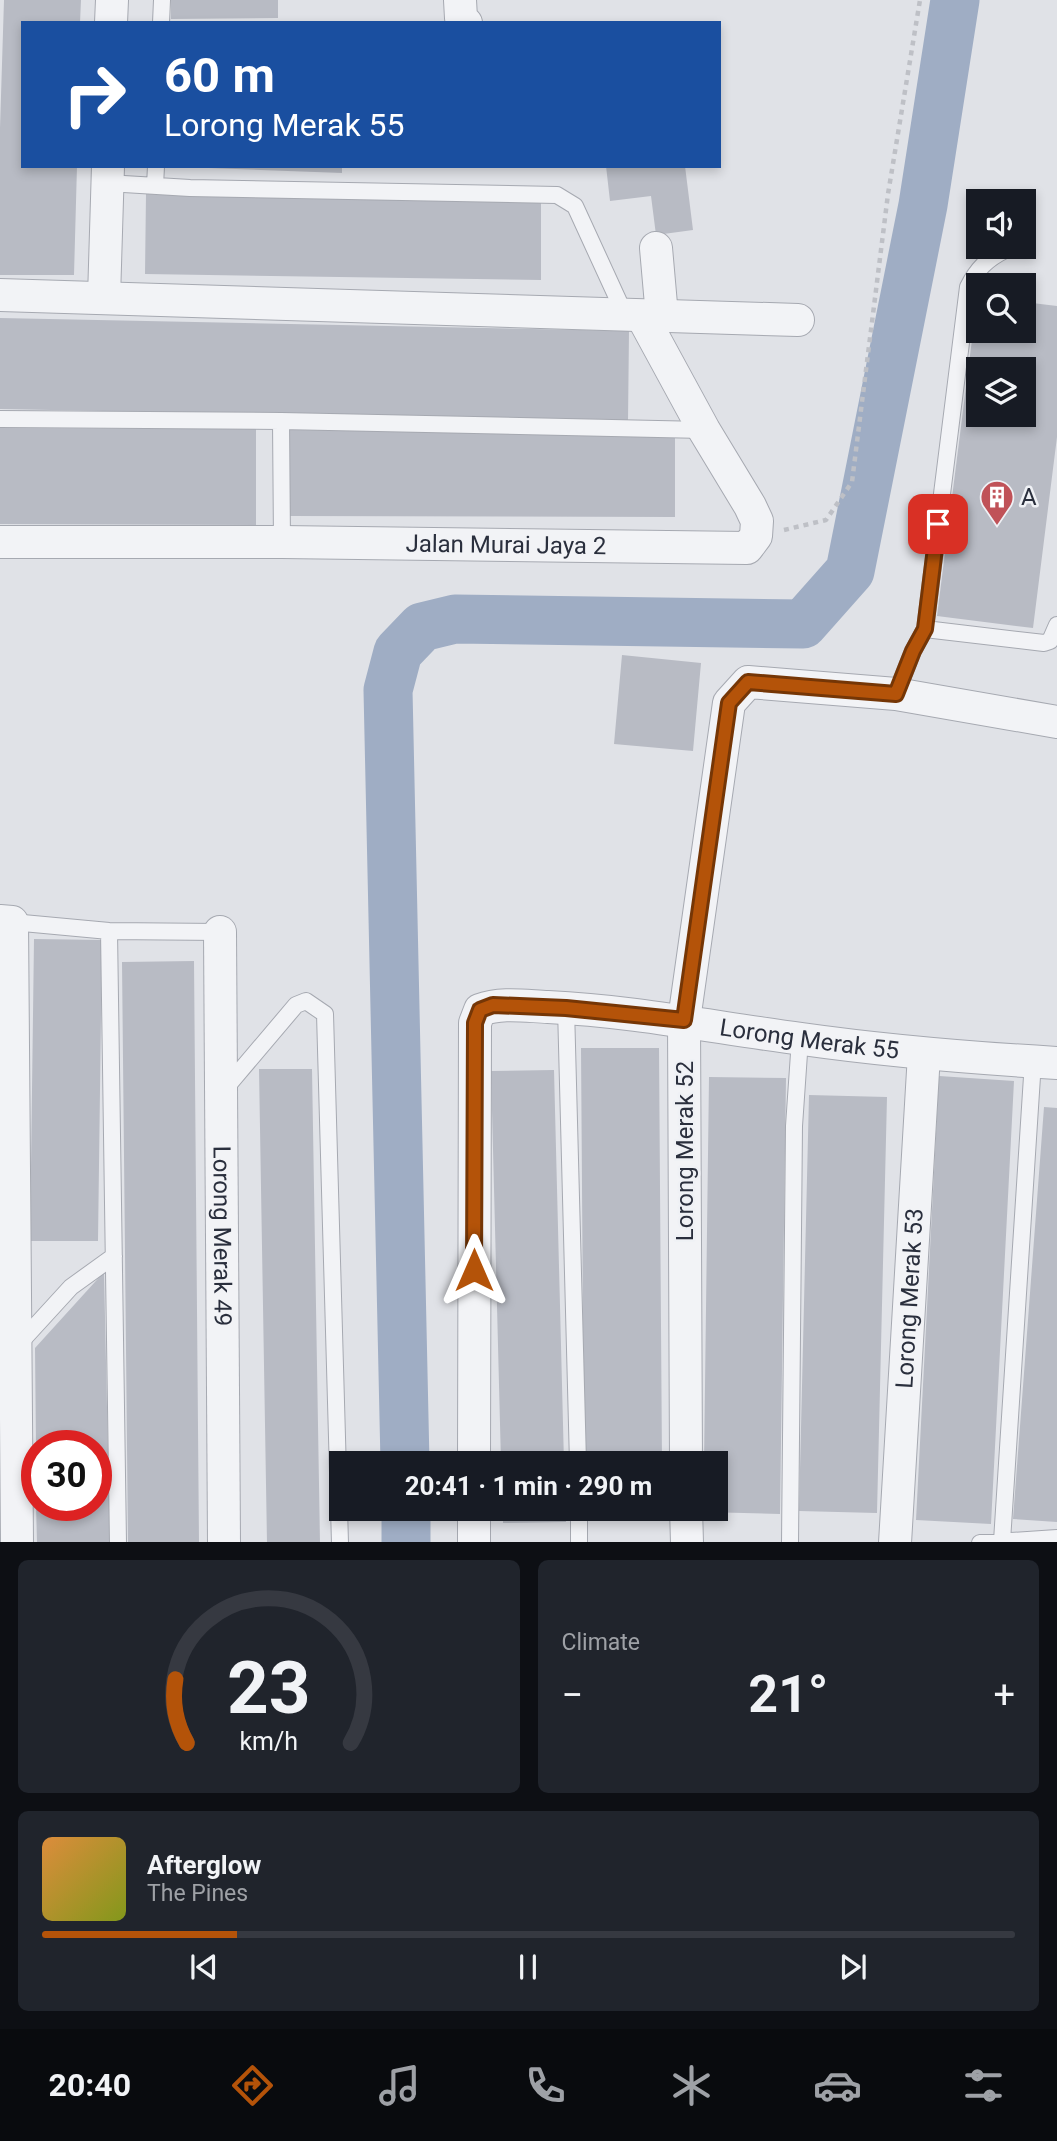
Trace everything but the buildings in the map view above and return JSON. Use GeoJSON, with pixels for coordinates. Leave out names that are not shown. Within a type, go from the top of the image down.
{"type":"FeatureCollection","features":[{"type":"Feature","properties":{"kind":"street"},"geometry":{"type":"LineString","coordinates":[[111,21],[112,0]]}},
{"type":"Feature","properties":{"kind":"street"},"geometry":{"type":"LineString","coordinates":[[460,0],[461,18],[464,21]]}},
{"type":"Feature","properties":{"kind":"street"},"geometry":{"type":"LineString","coordinates":[[104,298],[107,175]]}},
{"type":"Feature","properties":{"kind":"street"},"geometry":{"type":"LineString","coordinates":[[656,248],[643,315],[704,430],[750,506],[757,521],[756,536]]}},
{"type":"Feature","properties":{"kind":"street"},"geometry":{"type":"LineString","coordinates":[[0,295],[798,320]]}},
{"type":"Feature","properties":{"kind":"street","name":"Jalan Murai Jaya 2"},"geometry":{"type":"LineString","coordinates":[[0,542],[282,542],[747,548],[756,536]]}},
{"type":"Feature","properties":{"kind":"street","name":"Lorong Merak 52"},"geometry":{"type":"LineString","coordinates":[[686,1451],[684,1020],[729,703],[748,682],[896,694]]}},
{"type":"Feature","properties":{"kind":"street"},"geometry":{"type":"LineString","coordinates":[[896,694],[1057,722]]}},
{"type":"Feature","properties":{"kind":"street"},"geometry":{"type":"LineString","coordinates":[[6,921],[7,1148],[15,1348],[17,1542]]}},
{"type":"Feature","properties":{"kind":"street","name":"Lorong Merak 49"},"geometry":{"type":"LineString","coordinates":[[220,932],[224,1542]]}},
{"type":"Feature","properties":{"kind":"street","name":"Lorong Merak 55"},"geometry":{"type":"LineString","coordinates":[[474,1451],[475,1023],[480,1010],[493,1005],[566,1008],[684,1020],[800,1039],[923,1054],[1045,1062]]}},
{"type":"Feature","properties":{"kind":"street","name":"Lorong Merak 53"},"geometry":{"type":"LineString","coordinates":[[895,1542],[923,1054]]}},
{"type":"Feature","properties":{"kind":"street"},"geometry":{"type":"LineString","coordinates":[[474,1521],[474,1542]]}},
{"type":"Feature","properties":{"kind":"street"},"geometry":{"type":"LineString","coordinates":[[686,1521],[687,1542]]}},
{"type":"Feature","properties":{"kind":"lane"},"geometry":{"type":"LineString","coordinates":[[161,21],[162,0]]}},
{"type":"Feature","properties":{"kind":"lane"},"geometry":{"type":"LineString","coordinates":[[155,187],[156,168]]}},
{"type":"Feature","properties":{"kind":"lane"},"geometry":{"type":"LineString","coordinates":[[107,175],[155,187],[557,195],[575,206],[643,315]]}},
{"type":"Feature","properties":{"kind":"lane"},"geometry":{"type":"LineString","coordinates":[[896,694],[925,629],[968,287],[988,259]]}},
{"type":"Feature","properties":{"kind":"lane"},"geometry":{"type":"LineString","coordinates":[[0,419],[281,421],[704,430]]}},
{"type":"Feature","properties":{"kind":"lane"},"geometry":{"type":"LineString","coordinates":[[281,421],[282,542]]}},
{"type":"Feature","properties":{"kind":"lane"},"geometry":{"type":"LineString","coordinates":[[925,629],[1044,643],[1050,641],[1057,625]]}},
{"type":"Feature","properties":{"kind":"lane"},"geometry":{"type":"LineString","coordinates":[[6,921],[109,932],[220,932]]}},
{"type":"Feature","properties":{"kind":"lane"},"geometry":{"type":"LineString","coordinates":[[109,932],[118,1542]]}},
{"type":"Feature","properties":{"kind":"lane"},"geometry":{"type":"LineString","coordinates":[[222,1091],[296,1005],[306,1001],[326,1014],[340,1542]]}},
{"type":"Feature","properties":{"kind":"lane"},"geometry":{"type":"LineString","coordinates":[[566,1008],[578,1451]]}},
{"type":"Feature","properties":{"kind":"lane"},"geometry":{"type":"LineString","coordinates":[[790,1542],[794,1126],[800,1039]]}},
{"type":"Feature","properties":{"kind":"lane"},"geometry":{"type":"LineString","coordinates":[[1002,1541],[1045,1062]]}},
{"type":"Feature","properties":{"kind":"lane"},"geometry":{"type":"LineString","coordinates":[[15,1348],[71,1287],[114,1256]]}},
{"type":"Feature","properties":{"kind":"lane"},"geometry":{"type":"LineString","coordinates":[[579,1521],[579,1542]]}},
{"type":"Feature","properties":{"kind":"lane"},"geometry":{"type":"LineString","coordinates":[[980,1542],[1057,1538]]}},
{"type":"Feature","properties":{"kind":"path"},"geometry":{"type":"LineString","coordinates":[[756,536],[826,520],[852,482],[888,194],[920,0]]}},
{"type":"Feature","properties":{"kind":"waterway"},"geometry":{"type":"LineString","coordinates":[[405,1451],[388,690],[398,652],[422,627],[455,619],[803,624],[850,571],[923,205],[955,0]]}},
{"type":"Feature","properties":{"kind":"waterway"},"geometry":{"type":"LineString","coordinates":[[406,1521],[406,1542]]}},
{"type":"Feature","properties":{"kind":"place","name":"A"},"geometry":{"type":"Point","coordinates":[997,527]}},
{"type":"Feature","properties":{"kind":"route"},"geometry":{"type":"LineString","coordinates":[[474,1270],[475,1023],[480,1010],[493,1005],[566,1008],[684,1020],[729,703],[748,682],[896,694],[925,629],[938,524]]}}]}
